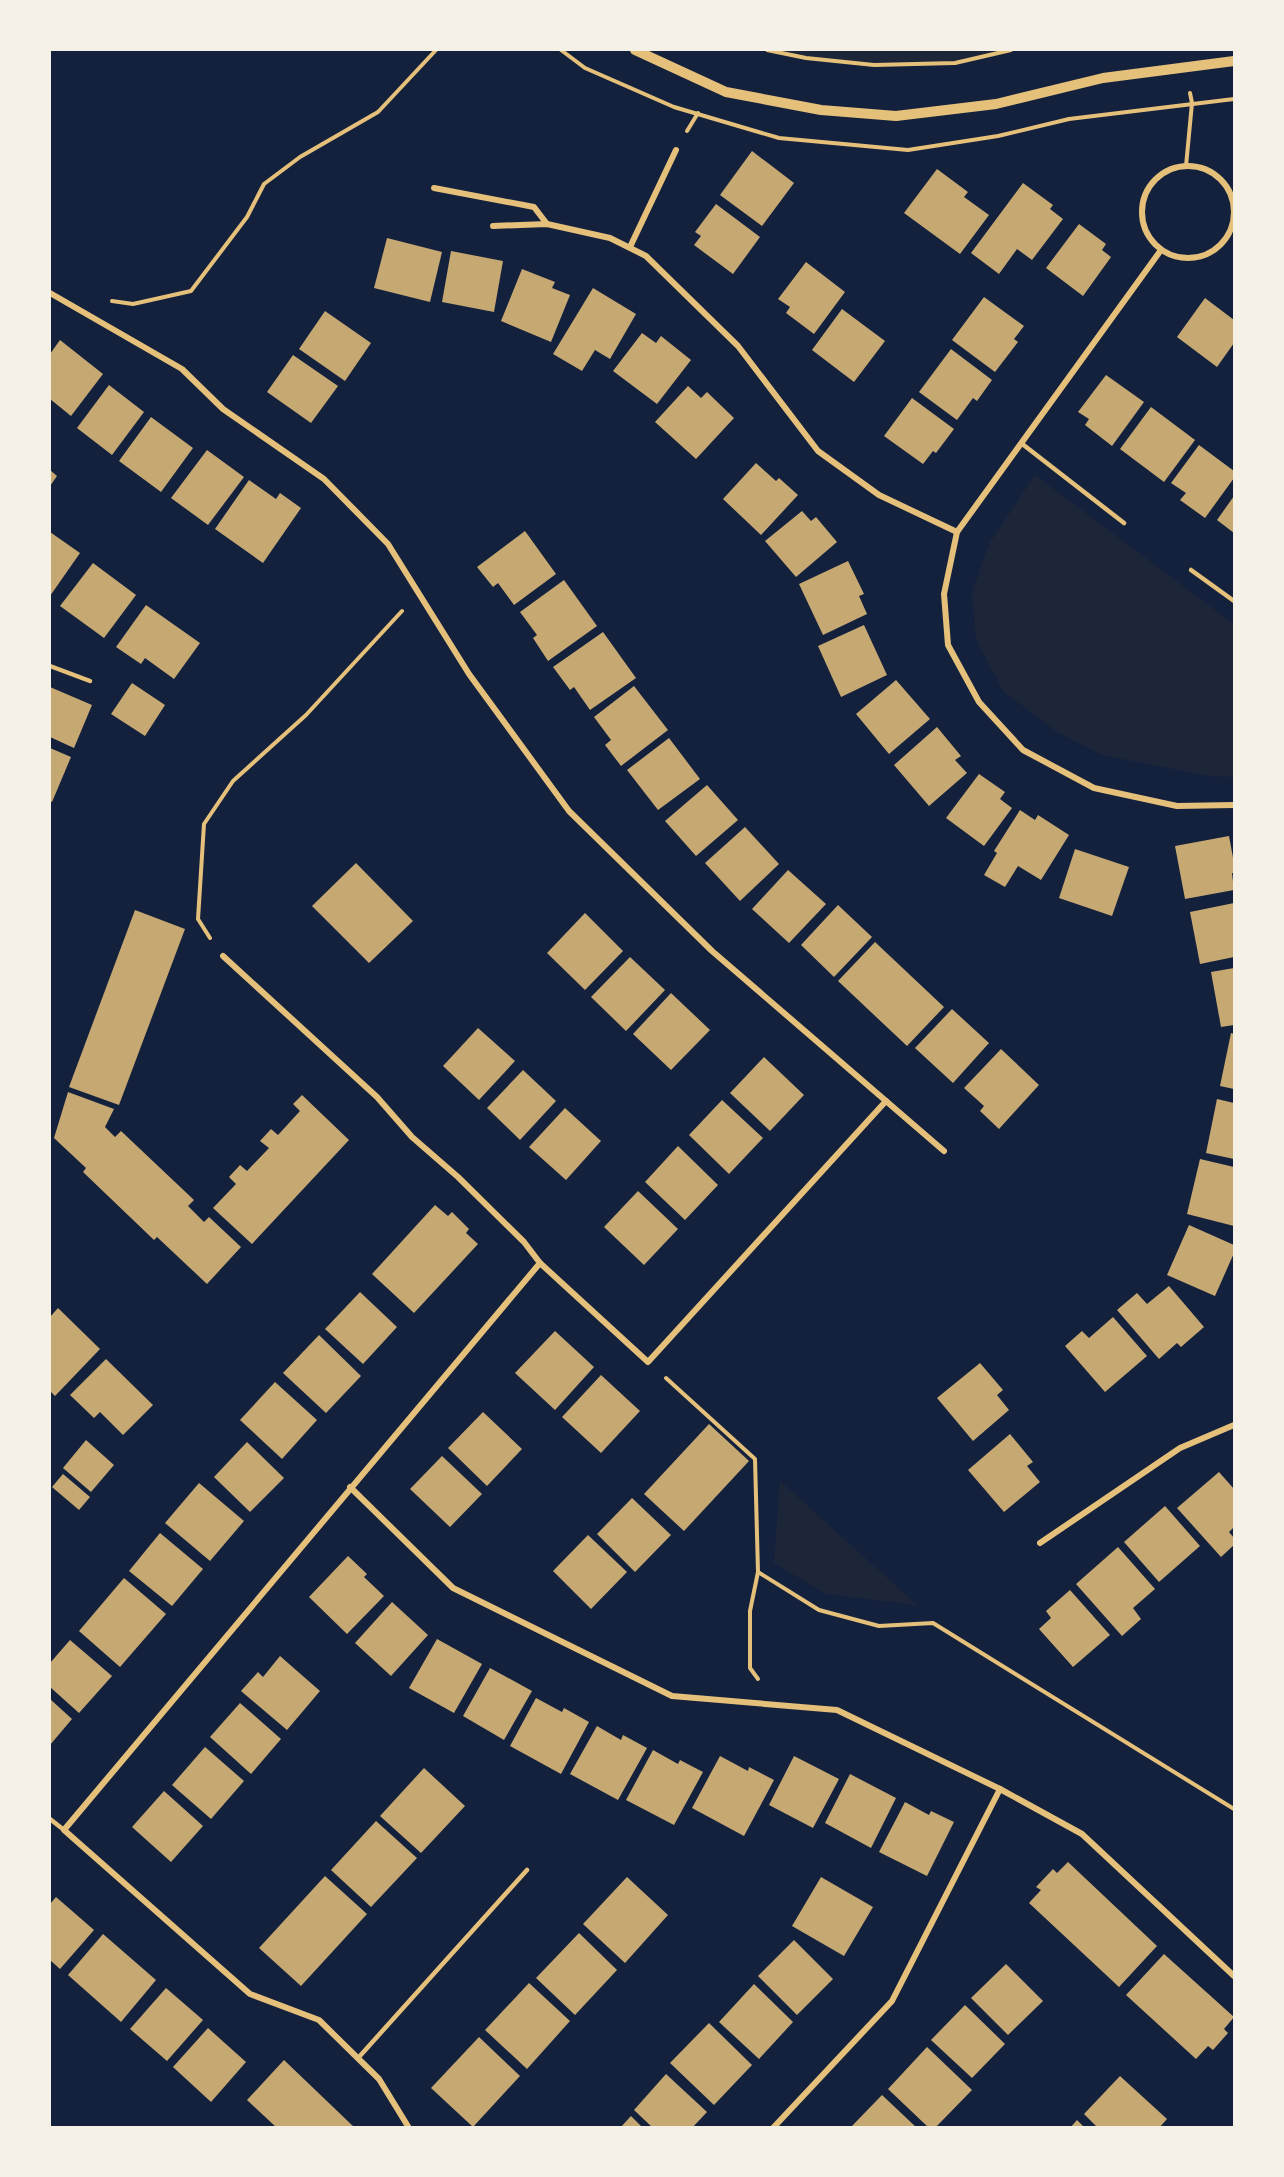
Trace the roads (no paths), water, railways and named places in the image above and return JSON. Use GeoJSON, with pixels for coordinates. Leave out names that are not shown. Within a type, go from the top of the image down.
{"type":"FeatureCollection","features":[{"type":"Feature","properties":{"kind":"street"},"geometry":{"type":"LineString","coordinates":[[635,50],[726,92],[821,110],[896,116],[996,104],[1103,78],[1234,61]]}},
{"type":"Feature","properties":{"kind":"street"},"geometry":{"type":"LineString","coordinates":[[630,247],[676,150]]}},
{"type":"Feature","properties":{"kind":"street"},"geometry":{"type":"LineString","coordinates":[[1186,166],[1202,168],[1217,177],[1232,197],[1234,213],[1229,233],[1217,248],[1199,257],[1177,257],[1161,250],[1148,235],[1143,220],[1144,200],[1150,187],[1157,178],[1167,172],[1186,166]]}},
{"type":"Feature","properties":{"kind":"street"},"geometry":{"type":"LineString","coordinates":[[434,188],[534,207],[547,224]]}},
{"type":"Feature","properties":{"kind":"street"},"geometry":{"type":"LineString","coordinates":[[493,226],[547,224],[610,238],[646,256],[738,346],[819,451],[879,495],[957,532]]}},
{"type":"Feature","properties":{"kind":"street"},"geometry":{"type":"LineString","coordinates":[[1161,250],[957,532],[944,594],[948,645],[978,702],[1023,750],[1094,788],[1178,806],[1234,805]]}},
{"type":"Feature","properties":{"kind":"street"},"geometry":{"type":"LineString","coordinates":[[50,292],[182,369],[223,409],[324,479],[388,544],[469,674],[569,811],[712,951],[944,1151]]}},
{"type":"Feature","properties":{"kind":"street"},"geometry":{"type":"LineString","coordinates":[[223,956],[377,1097],[412,1137],[458,1177],[524,1242],[540,1263],[648,1362],[886,1101]]}},
{"type":"Feature","properties":{"kind":"street"},"geometry":{"type":"LineString","coordinates":[[410,2127],[379,2079],[319,2020],[250,1994],[64,1830],[540,1263]]}},
{"type":"Feature","properties":{"kind":"street"},"geometry":{"type":"LineString","coordinates":[[1040,1543],[1180,1448],[1234,1425]]}},
{"type":"Feature","properties":{"kind":"street"},"geometry":{"type":"LineString","coordinates":[[350,1487],[453,1588],[672,1696],[837,1710],[1000,1789],[1082,1834],[1234,1976]]}},
{"type":"Feature","properties":{"kind":"street"},"geometry":{"type":"LineString","coordinates":[[773,2127],[892,2001],[1000,1789]]}},
{"type":"Feature","properties":{"kind":"lane"},"geometry":{"type":"LineString","coordinates":[[1021,443],[1124,523]]}},
{"type":"Feature","properties":{"kind":"lane"},"geometry":{"type":"LineString","coordinates":[[1191,570],[1234,601]]}},
{"type":"Feature","properties":{"kind":"lane"},"geometry":{"type":"LineString","coordinates":[[50,666],[90,681]]}},
{"type":"Feature","properties":{"kind":"lane"},"geometry":{"type":"LineString","coordinates":[[50,1819],[64,1830]]}},
{"type":"Feature","properties":{"kind":"lane"},"geometry":{"type":"LineString","coordinates":[[359,2057],[527,1870]]}}]}
